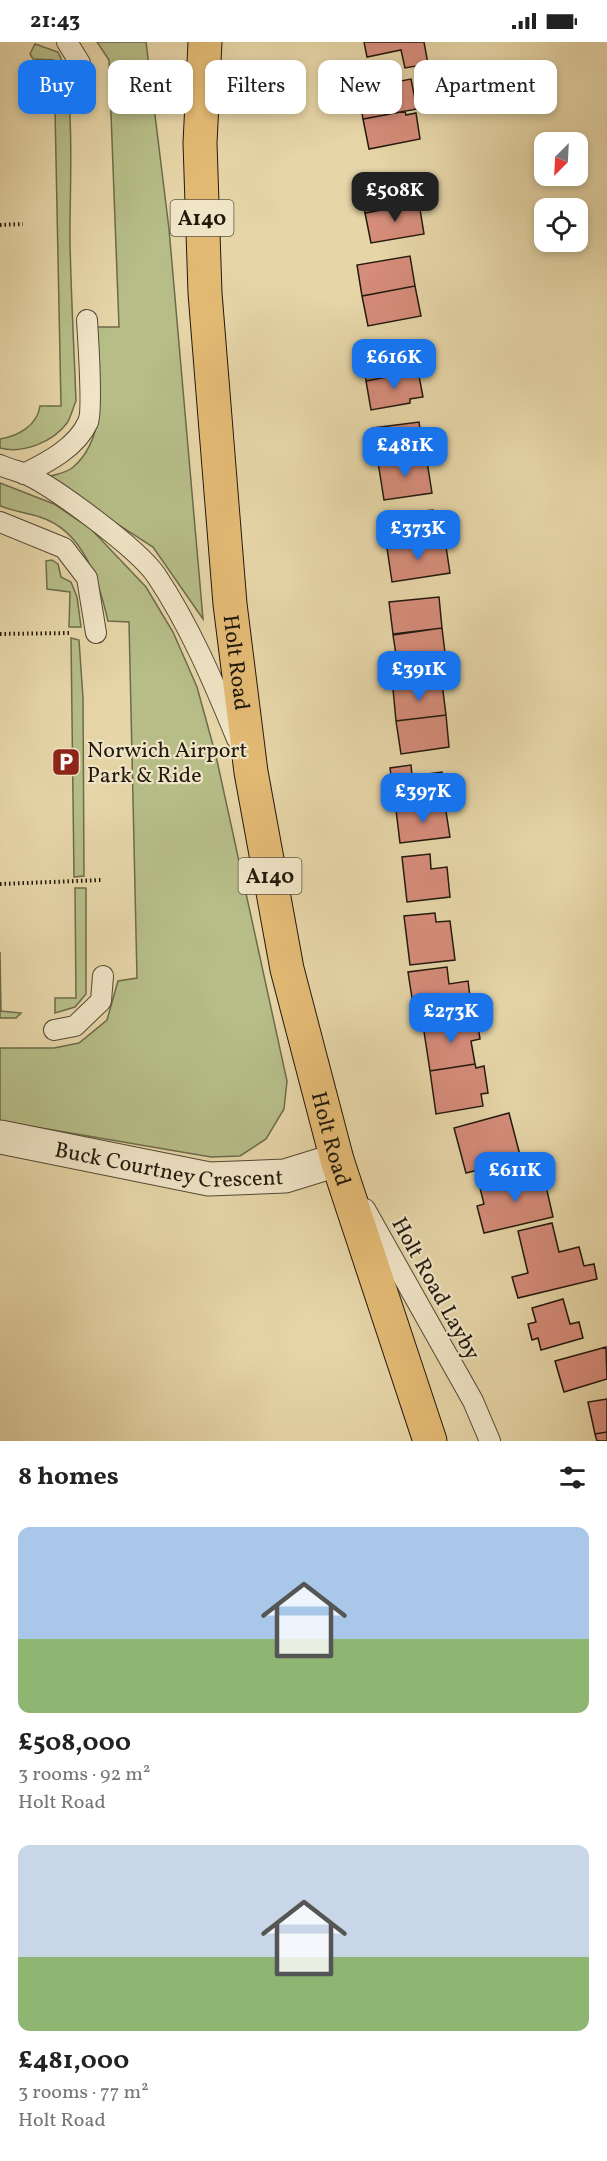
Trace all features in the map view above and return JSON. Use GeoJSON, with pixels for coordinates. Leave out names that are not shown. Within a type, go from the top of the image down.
{"type":"FeatureCollection","features":[{"type":"Feature","properties":{"kind":"highway","name":"Holt Road"},"geometry":{"type":"LineString","coordinates":[[205,42],[200,143],[205,293],[230,604],[251,772],[287,969],[338,1160],[430,1441]]}},
{"type":"Feature","properties":{"kind":"street","name":"Buck Courtney Crescent"},"geometry":{"type":"LineString","coordinates":[[0,1137],[209,1179],[285,1176],[338,1160]]}},
{"type":"Feature","properties":{"kind":"lane"},"geometry":{"type":"LineString","coordinates":[[67,42],[78,60]]}},
{"type":"Feature","properties":{"kind":"lane"},"geometry":{"type":"LineString","coordinates":[[24,474],[50,460],[80,436],[90,419],[87,320]]}},
{"type":"Feature","properties":{"kind":"lane"},"geometry":{"type":"LineString","coordinates":[[0,465],[24,474],[111,533],[155,573],[202,655],[251,772]]}},
{"type":"Feature","properties":{"kind":"lane"},"geometry":{"type":"LineString","coordinates":[[0,522],[64,548],[87,578],[96,633]]}},
{"type":"Feature","properties":{"kind":"lane"},"geometry":{"type":"LineString","coordinates":[[54,1030],[75,1026],[101,1001],[103,976]]}},
{"type":"Feature","properties":{"kind":"lane","name":"Holt Road Layby"},"geometry":{"type":"LineString","coordinates":[[338,1160],[473,1401],[490,1441]]}},
{"type":"Feature","properties":{"kind":"path"},"geometry":{"type":"LineString","coordinates":[[0,225],[23,224]]}},
{"type":"Feature","properties":{"kind":"path"},"geometry":{"type":"LineString","coordinates":[[0,634],[96,633]]}},
{"type":"Feature","properties":{"kind":"path"},"geometry":{"type":"LineString","coordinates":[[0,884],[102,880]]}},
{"type":"Feature","properties":{"kind":"green space"},"geometry":{"type":"Polygon","coordinates":[[[97,42],[146,42],[148,60],[109,60],[97,42]]]}},
{"type":"Feature","properties":{"kind":"green space"},"geometry":{"type":"Polygon","coordinates":[[[35,44],[58,52],[61,60],[33,59],[30,54],[35,44]]]}},
{"type":"Feature","properties":{"kind":"green space"},"geometry":{"type":"Polygon","coordinates":[[[55,114],[70,114],[70,261],[76,401],[67,423],[46,441],[28,448],[0,448],[0,439],[26,429],[35,419],[40,406],[61,406],[55,114]]]}},
{"type":"Feature","properties":{"kind":"green space"},"geometry":{"type":"Polygon","coordinates":[[[111,114],[155,114],[169,229],[203,619],[153,547],[63,489],[51,476],[72,468],[85,454],[93,438],[99,402],[95,327],[119,327],[111,114]]]}},
{"type":"Feature","properties":{"kind":"green space"},"geometry":{"type":"Polygon","coordinates":[[[0,483],[54,504],[91,529],[146,587],[173,632],[197,687],[216,756],[287,1081],[284,1109],[266,1139],[240,1156],[211,1157],[0,1121],[0,1048],[54,1048],[79,1043],[107,1020],[118,981],[137,978],[129,622],[108,621],[94,575],[87,560],[68,534],[55,524],[40,517],[0,506],[0,483]]]}},
{"type":"Feature","properties":{"kind":"green space"},"geometry":{"type":"Polygon","coordinates":[[[52,560],[58,564],[61,577],[71,582],[77,597],[81,627],[69,627],[70,592],[47,589],[46,561],[52,560]]]}},
{"type":"Feature","properties":{"kind":"green space"},"geometry":{"type":"Polygon","coordinates":[[[71,638],[79,640],[83,698],[84,876],[74,877],[71,638]]]}},
{"type":"Feature","properties":{"kind":"green space"},"geometry":{"type":"Polygon","coordinates":[[[75,888],[86,888],[86,994],[75,1007],[55,1013],[55,998],[76,998],[75,888]]]}},
{"type":"Feature","properties":{"kind":"green space"},"geometry":{"type":"Polygon","coordinates":[[[0,952],[1,1011],[21,1013],[16,1018],[0,1018],[0,952]]]}},
{"type":"Feature","properties":{"kind":"building"},"geometry":{"type":"Polygon","coordinates":[[[364,42],[424,42],[427,60],[414,60],[414,66],[405,68],[401,50],[367,57],[364,42]]]}},
{"type":"Feature","properties":{"kind":"building"},"geometry":{"type":"Polygon","coordinates":[[[411,79],[414,110],[402,112],[402,81],[411,79]]]}},
{"type":"Feature","properties":{"kind":"building"},"geometry":{"type":"Polygon","coordinates":[[[405,111],[406,115],[416,114],[420,139],[369,149],[363,119],[402,114],[405,111]]]}},
{"type":"Feature","properties":{"kind":"building"},"geometry":{"type":"Polygon","coordinates":[[[362,114],[390,114],[363,119],[362,114]]]}},
{"type":"Feature","properties":{"kind":"building"},"geometry":{"type":"Polygon","coordinates":[[[413,174],[419,203],[365,213],[360,183],[413,174]]]}},
{"type":"Feature","properties":{"kind":"building"},"geometry":{"type":"Polygon","coordinates":[[[419,203],[424,234],[371,243],[365,213],[419,203]]]}},
{"type":"Feature","properties":{"kind":"building"},"geometry":{"type":"Polygon","coordinates":[[[410,256],[415,286],[362,296],[357,265],[410,256]]]}},
{"type":"Feature","properties":{"kind":"building"},"geometry":{"type":"Polygon","coordinates":[[[415,286],[421,316],[368,326],[362,296],[415,286]]]}},
{"type":"Feature","properties":{"kind":"building"},"geometry":{"type":"Polygon","coordinates":[[[402,343],[407,373],[366,381],[361,350],[402,343]]]}},
{"type":"Feature","properties":{"kind":"building"},"geometry":{"type":"Polygon","coordinates":[[[418,371],[423,397],[410,399],[410,403],[371,410],[366,381],[418,371]]]}},
{"type":"Feature","properties":{"kind":"building"},"geometry":{"type":"Polygon","coordinates":[[[419,422],[421,436],[412,438],[415,457],[378,462],[373,428],[419,422]]]}},
{"type":"Feature","properties":{"kind":"building"},"geometry":{"type":"Polygon","coordinates":[[[426,455],[432,493],[384,500],[378,462],[426,455]]]}},
{"type":"Feature","properties":{"kind":"building"},"geometry":{"type":"Polygon","coordinates":[[[433,510],[436,541],[387,548],[383,515],[433,510]]]}},
{"type":"Feature","properties":{"kind":"building"},"geometry":{"type":"Polygon","coordinates":[[[445,540],[450,573],[392,582],[387,548],[445,540]]]}},
{"type":"Feature","properties":{"kind":"building"},"geometry":{"type":"Polygon","coordinates":[[[439,597],[442,628],[393,634],[389,602],[439,597]]]}},
{"type":"Feature","properties":{"kind":"building"},"geometry":{"type":"Polygon","coordinates":[[[442,628],[446,661],[398,668],[393,635],[442,628]]]}},
{"type":"Feature","properties":{"kind":"building"},"geometry":{"type":"Polygon","coordinates":[[[442,683],[446,715],[396,721],[393,689],[442,683]]]}},
{"type":"Feature","properties":{"kind":"building"},"geometry":{"type":"Polygon","coordinates":[[[446,715],[449,747],[401,754],[396,721],[446,715]]]}},
{"type":"Feature","properties":{"kind":"building"},"geometry":{"type":"Polygon","coordinates":[[[411,765],[412,776],[442,772],[445,805],[396,810],[390,768],[411,765]]]}},
{"type":"Feature","properties":{"kind":"building"},"geometry":{"type":"Polygon","coordinates":[[[445,805],[450,837],[400,843],[396,810],[445,805]]]}},
{"type":"Feature","properties":{"kind":"building"},"geometry":{"type":"Polygon","coordinates":[[[430,854],[431,869],[447,867],[450,897],[407,902],[402,857],[430,854]]]}},
{"type":"Feature","properties":{"kind":"building"},"geometry":{"type":"Polygon","coordinates":[[[435,913],[436,922],[450,921],[455,960],[410,965],[404,916],[435,913]]]}},
{"type":"Feature","properties":{"kind":"building"},"geometry":{"type":"Polygon","coordinates":[[[447,967],[449,984],[468,981],[471,1005],[461,1006],[462,1013],[424,1018],[421,996],[412,998],[408,972],[447,967]]]}},
{"type":"Feature","properties":{"kind":"building"},"geometry":{"type":"Polygon","coordinates":[[[477,1020],[480,1039],[471,1041],[475,1064],[430,1071],[423,1025],[477,1020]]]}},
{"type":"Feature","properties":{"kind":"building"},"geometry":{"type":"Polygon","coordinates":[[[475,1064],[476,1068],[484,1066],[488,1093],[481,1094],[483,1106],[436,1114],[430,1071],[475,1064]]]}},
{"type":"Feature","properties":{"kind":"building"},"geometry":{"type":"Polygon","coordinates":[[[509,1113],[521,1159],[466,1173],[454,1128],[509,1113]]]}},
{"type":"Feature","properties":{"kind":"building"},"geometry":{"type":"Polygon","coordinates":[[[543,1173],[553,1217],[484,1233],[477,1206],[484,1204],[480,1188],[543,1173]]]}},
{"type":"Feature","properties":{"kind":"building"},"geometry":{"type":"Polygon","coordinates":[[[552,1223],[559,1252],[579,1247],[584,1266],[594,1264],[597,1279],[518,1298],[512,1277],[528,1273],[518,1231],[552,1223]]]}},
{"type":"Feature","properties":{"kind":"building"},"geometry":{"type":"Polygon","coordinates":[[[563,1299],[570,1324],[579,1322],[583,1338],[541,1350],[538,1338],[532,1340],[528,1324],[536,1322],[532,1308],[563,1299]]]}},
{"type":"Feature","properties":{"kind":"building"},"geometry":{"type":"Polygon","coordinates":[[[606,1347],[607,1379],[564,1392],[555,1361],[606,1347]]]}},
{"type":"Feature","properties":{"kind":"building"},"geometry":{"type":"Polygon","coordinates":[[[607,1399],[607,1432],[595,1434],[588,1402],[607,1399]]]}},
{"type":"Feature","properties":{"kind":"building"},"geometry":{"type":"Polygon","coordinates":[[[607,1432],[607,1441],[597,1441],[595,1434],[607,1432]]]}},
{"type":"Feature","properties":{"kind":"place","name":"Norwich Airport Park & Ride"},"geometry":{"type":"Point","coordinates":[66,762]}}]}
